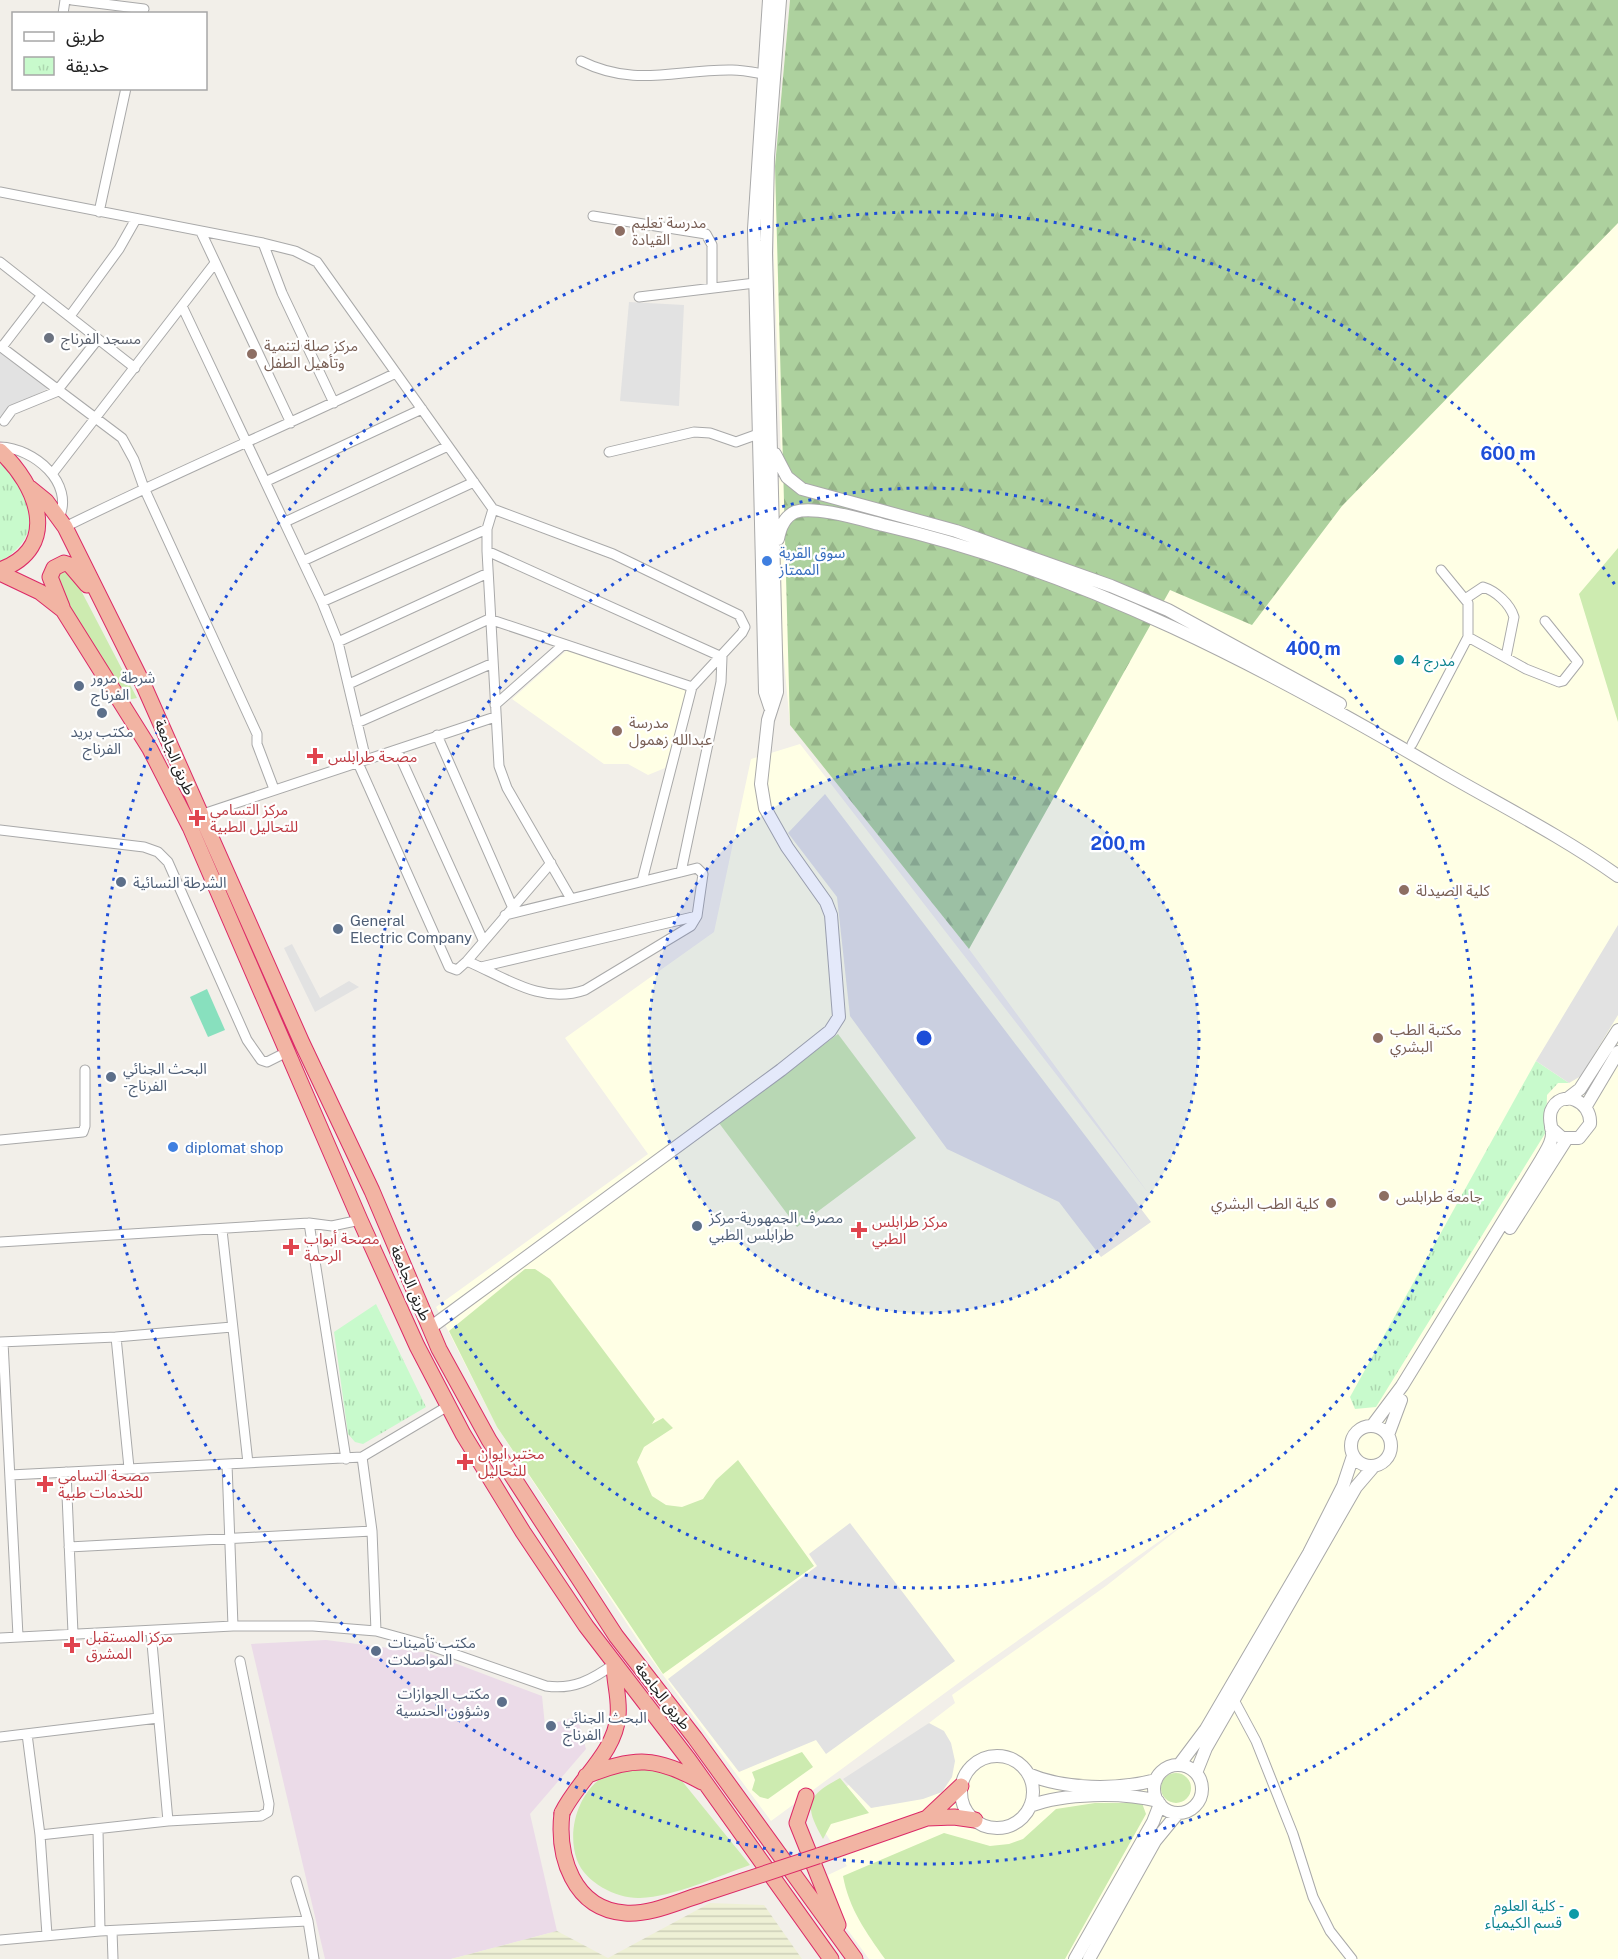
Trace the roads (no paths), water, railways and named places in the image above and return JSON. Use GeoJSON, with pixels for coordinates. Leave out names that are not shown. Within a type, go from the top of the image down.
{"type":"FeatureCollection","features":[{"type":"Feature","properties":{"kind":"highway","name":"طريق الجامعة"},"geometry":{"type":"LineString","coordinates":[[0,449],[30,488],[46,501],[62,523],[144,686],[200,815],[372,1191],[430,1328],[489,1440],[616,1636],[695,1738],[855,1959]]}},
{"type":"Feature","properties":{"kind":"highway"},"geometry":{"type":"LineString","coordinates":[[0,571],[23,557],[32,544],[38,515],[30,488]]}},
{"type":"Feature","properties":{"kind":"highway"},"geometry":{"type":"LineString","coordinates":[[63,610],[50,577],[54,568],[64,563],[78,573],[103,604]]}},
{"type":"Feature","properties":{"kind":"highway","name":"طريق الجامعة"},"geometry":{"type":"LineString","coordinates":[[0,571],[40,592],[63,610],[150,749],[185,818],[417,1346],[448,1406],[523,1532],[614,1664],[706,1784],[831,1959]]}},
{"type":"Feature","properties":{"kind":"highway"},"geometry":{"type":"LineString","coordinates":[[614,1664],[618,1715],[615,1733],[562,1813],[561,1846],[566,1870],[579,1889],[609,1909],[624,1913],[653,1910],[927,1818],[954,1817],[975,1820]]}},
{"type":"Feature","properties":{"kind":"highway"},"geometry":{"type":"LineString","coordinates":[[584,1777],[621,1763],[645,1760],[675,1767],[706,1784]]}},
{"type":"Feature","properties":{"kind":"highway"},"geometry":{"type":"LineString","coordinates":[[927,1818],[961,1786]]}},
{"type":"Feature","properties":{"kind":"highway"},"geometry":{"type":"LineString","coordinates":[[806,1796],[797,1823],[816,1866],[844,1942]]}},
{"type":"Feature","properties":{"kind":"street"},"geometry":{"type":"LineString","coordinates":[[72,0],[144,8]]}},
{"type":"Feature","properties":{"kind":"street"},"geometry":{"type":"LineString","coordinates":[[430,1328],[491,1284],[515,1270],[523,1261],[781,1070],[837,1023],[839,1012],[831,915],[826,902],[787,847],[765,808],[761,784],[770,707],[777,692],[766,253],[769,0]]}},
{"type":"Feature","properties":{"kind":"street"},"geometry":{"type":"LineString","coordinates":[[770,707],[765,692],[754,192],[768,75],[780,0]]}},
{"type":"Feature","properties":{"kind":"street"},"geometry":{"type":"LineString","coordinates":[[581,61],[602,72],[622,76],[734,70],[768,75]]}},
{"type":"Feature","properties":{"kind":"street"},"geometry":{"type":"LineString","coordinates":[[99,212],[126,90]]}},
{"type":"Feature","properties":{"kind":"street"},"geometry":{"type":"LineString","coordinates":[[0,192],[262,243],[295,251],[317,262],[493,509],[612,554],[739,615],[745,627],[722,657],[692,687],[642,881]]}},
{"type":"Feature","properties":{"kind":"street"},"geometry":{"type":"LineString","coordinates":[[593,216],[706,234],[712,245],[712,288]]}},
{"type":"Feature","properties":{"kind":"street"},"geometry":{"type":"LineString","coordinates":[[70,316],[119,249],[136,219]]}},
{"type":"Feature","properties":{"kind":"street"},"geometry":{"type":"LineString","coordinates":[[201,232],[291,423]]}},
{"type":"Feature","properties":{"kind":"street"},"geometry":{"type":"LineString","coordinates":[[262,243],[282,293],[334,403]]}},
{"type":"Feature","properties":{"kind":"street"},"geometry":{"type":"LineString","coordinates":[[0,262],[135,368]]}},
{"type":"Feature","properties":{"kind":"street"},"geometry":{"type":"LineString","coordinates":[[52,474],[215,263]]}},
{"type":"Feature","properties":{"kind":"street"},"geometry":{"type":"LineString","coordinates":[[639,297],[755,283]]}},
{"type":"Feature","properties":{"kind":"street"},"geometry":{"type":"LineString","coordinates":[[42,295],[1,346],[60,388],[128,446],[144,488],[257,734],[257,744],[274,789]]}},
{"type":"Feature","properties":{"kind":"street"},"geometry":{"type":"LineString","coordinates":[[182,306],[267,481],[322,602],[338,642],[349,684],[362,761],[449,967],[457,970],[467,961],[551,863]]}},
{"type":"Feature","properties":{"kind":"street"},"geometry":{"type":"LineString","coordinates":[[4,421],[12,410],[51,395],[60,388],[98,339]]}},
{"type":"Feature","properties":{"kind":"street"},"geometry":{"type":"LineString","coordinates":[[0,449],[23,453],[52,474],[64,495],[62,523],[249,443],[396,373]]}},
{"type":"Feature","properties":{"kind":"street"},"geometry":{"type":"LineString","coordinates":[[267,481],[422,409]]}},
{"type":"Feature","properties":{"kind":"street"},"geometry":{"type":"LineString","coordinates":[[609,452],[694,432],[710,433],[736,442],[761,433]]}},
{"type":"Feature","properties":{"kind":"street"},"geometry":{"type":"LineString","coordinates":[[285,522],[448,446]]}},
{"type":"Feature","properties":{"kind":"street"},"geometry":{"type":"LineString","coordinates":[[772,448],[780,467],[795,484],[812,492],[842,500],[868,515],[1001,559],[1162,622],[1400,747],[1596,860],[1618,876]]}},
{"type":"Feature","properties":{"kind":"street"},"geometry":{"type":"LineString","coordinates":[[303,561],[474,482]]}},
{"type":"Feature","properties":{"kind":"street"},"geometry":{"type":"LineString","coordinates":[[839,516],[842,500]]}},
{"type":"Feature","properties":{"kind":"street"},"geometry":{"type":"LineString","coordinates":[[493,509],[487,529],[489,619],[501,777],[570,897]]}},
{"type":"Feature","properties":{"kind":"street"},"geometry":{"type":"LineString","coordinates":[[774,554],[780,530],[790,515],[808,510],[839,516],[868,515],[989,542],[1168,610],[1412,744],[1618,866]]}},
{"type":"Feature","properties":{"kind":"street"},"geometry":{"type":"LineString","coordinates":[[322,602],[487,529]]}},
{"type":"Feature","properties":{"kind":"street"},"geometry":{"type":"LineString","coordinates":[[487,551],[722,657]]}},
{"type":"Feature","properties":{"kind":"street"},"geometry":{"type":"LineString","coordinates":[[1412,744],[1468,637],[1468,603],[1441,570]]}},
{"type":"Feature","properties":{"kind":"street"},"geometry":{"type":"LineString","coordinates":[[338,642],[488,573]]}},
{"type":"Feature","properties":{"kind":"street"},"geometry":{"type":"LineString","coordinates":[[1465,598],[1483,587],[1490,589],[1512,611],[1514,617],[1506,657]]}},
{"type":"Feature","properties":{"kind":"street"},"geometry":{"type":"LineString","coordinates":[[1162,622],[1168,610]]}},
{"type":"Feature","properties":{"kind":"street"},"geometry":{"type":"LineString","coordinates":[[349,684],[489,619],[692,687]]}},
{"type":"Feature","properties":{"kind":"street"},"geometry":{"type":"LineString","coordinates":[[1468,637],[1559,682],[1563,681],[1578,662],[1545,621]]}},
{"type":"Feature","properties":{"kind":"street"},"geometry":{"type":"LineString","coordinates":[[495,705],[563,645]]}},
{"type":"Feature","properties":{"kind":"street"},"geometry":{"type":"LineString","coordinates":[[681,872],[721,682],[722,657]]}},
{"type":"Feature","properties":{"kind":"street"},"geometry":{"type":"LineString","coordinates":[[357,723],[493,663]]}},
{"type":"Feature","properties":{"kind":"street"},"geometry":{"type":"LineString","coordinates":[[200,815],[495,717]]}},
{"type":"Feature","properties":{"kind":"street"},"geometry":{"type":"LineString","coordinates":[[437,735],[512,906]]}},
{"type":"Feature","properties":{"kind":"street"},"geometry":{"type":"LineString","coordinates":[[397,750],[483,940]]}},
{"type":"Feature","properties":{"kind":"street"},"geometry":{"type":"LineString","coordinates":[[0,830],[144,847],[158,852],[168,862],[247,1040],[261,1059],[267,1062],[289,1051]]}},
{"type":"Feature","properties":{"kind":"street"},"geometry":{"type":"LineString","coordinates":[[467,961],[537,993],[571,995],[585,990],[691,926],[697,916],[703,874],[697,868],[570,897],[505,915]]}},
{"type":"Feature","properties":{"kind":"street"},"geometry":{"type":"LineString","coordinates":[[481,967],[697,916]]}},
{"type":"Feature","properties":{"kind":"street"},"geometry":{"type":"LineString","coordinates":[[1179,1765],[1206,1729],[1303,1563],[1343,1486],[1353,1456],[1351,1446],[1355,1434],[1372,1426],[1392,1402],[1550,1144],[1549,1119],[1552,1110],[1558,1102],[1567,1099],[1580,1089],[1618,1030]]}},
{"type":"Feature","properties":{"kind":"street"},"geometry":{"type":"LineString","coordinates":[[1586,1106],[1618,1052]]}},
{"type":"Feature","properties":{"kind":"street"},"geometry":{"type":"LineString","coordinates":[[0,1140],[83,1131],[85,1070]]}},
{"type":"Feature","properties":{"kind":"street"},"geometry":{"type":"LineString","coordinates":[[1551,1128],[1557,1136],[1566,1140],[1579,1138],[1588,1130],[1591,1118],[1586,1106],[1580,1101],[1567,1099]]}},
{"type":"Feature","properties":{"kind":"street"},"geometry":{"type":"LineString","coordinates":[[1353,1456],[1364,1465],[1374,1466],[1390,1455],[1388,1435],[1398,1405],[1566,1140]]}},
{"type":"Feature","properties":{"kind":"street"},"geometry":{"type":"LineString","coordinates":[[0,1242],[309,1223],[332,1226],[360,1220]]}},
{"type":"Feature","properties":{"kind":"street"},"geometry":{"type":"LineString","coordinates":[[309,1223],[346,1459]]}},
{"type":"Feature","properties":{"kind":"street"},"geometry":{"type":"LineString","coordinates":[[222,1230],[248,1463]]}},
{"type":"Feature","properties":{"kind":"street"},"geometry":{"type":"LineString","coordinates":[[18,1636],[10,1476],[3,1412],[1,1342],[116,1337],[232,1327]]}},
{"type":"Feature","properties":{"kind":"street"},"geometry":{"type":"LineString","coordinates":[[116,1337],[129,1468]]}},
{"type":"Feature","properties":{"kind":"street"},"geometry":{"type":"LineString","coordinates":[[10,1476],[129,1468],[346,1459],[362,1456],[448,1406]]}},
{"type":"Feature","properties":{"kind":"street"},"geometry":{"type":"LineString","coordinates":[[1372,1426],[1388,1435]]}},
{"type":"Feature","properties":{"kind":"street"},"geometry":{"type":"LineString","coordinates":[[362,1456],[372,1532],[376,1631]]}},
{"type":"Feature","properties":{"kind":"street"},"geometry":{"type":"LineString","coordinates":[[227,1464],[233,1626]]}},
{"type":"Feature","properties":{"kind":"street"},"geometry":{"type":"LineString","coordinates":[[1196,1773],[1206,1748],[1356,1487],[1374,1466]]}},
{"type":"Feature","properties":{"kind":"street"},"geometry":{"type":"LineString","coordinates":[[66,1472],[73,1633]]}},
{"type":"Feature","properties":{"kind":"street"},"geometry":{"type":"LineString","coordinates":[[69,1547],[372,1532]]}},
{"type":"Feature","properties":{"kind":"street"},"geometry":{"type":"LineString","coordinates":[[0,1638],[233,1626],[313,1626],[376,1631],[434,1647],[553,1687],[576,1686],[614,1664]]}},
{"type":"Feature","properties":{"kind":"street"},"geometry":{"type":"LineString","coordinates":[[151,1632],[168,1821]]}},
{"type":"Feature","properties":{"kind":"street"},"geometry":{"type":"LineString","coordinates":[[40,1835],[168,1821],[261,1816],[268,1812],[269,1804],[240,1661]]}},
{"type":"Feature","properties":{"kind":"street"},"geometry":{"type":"LineString","coordinates":[[1234,1700],[1256,1741],[1293,1834],[1313,1897],[1330,1930],[1352,1959]]}},
{"type":"Feature","properties":{"kind":"street"},"geometry":{"type":"LineString","coordinates":[[0,1737],[158,1718]]}},
{"type":"Feature","properties":{"kind":"street"},"geometry":{"type":"LineString","coordinates":[[27,1734],[40,1835],[47,1935]]}},
{"type":"Feature","properties":{"kind":"street"},"geometry":{"type":"LineString","coordinates":[[1028,1774],[1032,1790],[1030,1806],[1018,1821],[1010,1825],[992,1827],[975,1820],[964,1805],[961,1786],[969,1769],[986,1758],[1005,1757],[1042,1781],[1068,1785],[1133,1785],[1156,1780]]}},
{"type":"Feature","properties":{"kind":"street"},"geometry":{"type":"LineString","coordinates":[[1075,1959],[1153,1822],[1159,1802],[1154,1791],[1156,1780],[1166,1768],[1179,1765],[1196,1773],[1202,1785],[1200,1798],[1191,1809],[1178,1813],[1155,1841],[1089,1959]]}},
{"type":"Feature","properties":{"kind":"street"},"geometry":{"type":"LineString","coordinates":[[1030,1806],[1065,1797],[1134,1797],[1159,1802],[1178,1813]]}},
{"type":"Feature","properties":{"kind":"street"},"geometry":{"type":"LineString","coordinates":[[98,1830],[100,1931]]}},
{"type":"Feature","properties":{"kind":"street"},"geometry":{"type":"LineString","coordinates":[[296,1881],[308,1921],[314,1959]]}},
{"type":"Feature","properties":{"kind":"street"},"geometry":{"type":"LineString","coordinates":[[0,1940],[112,1930],[308,1921]]}},
{"type":"Feature","properties":{"kind":"street"},"geometry":{"type":"LineString","coordinates":[[112,1930],[113,1959]]}},
{"type":"Feature","properties":{"kind":"place","name":"مدرسة تعليم القيادة"},"geometry":{"type":"Point","coordinates":[620,231]}},
{"type":"Feature","properties":{"kind":"place","name":"مسجد الفرناج"},"geometry":{"type":"Point","coordinates":[49,338]}},
{"type":"Feature","properties":{"kind":"place","name":"مركز صلة لتنمية وتأهيل الطفل"},"geometry":{"type":"Point","coordinates":[252,354]}},
{"type":"Feature","properties":{"kind":"place","name":"سوق القرية الممتاز"},"geometry":{"type":"Point","coordinates":[767,561]}},
{"type":"Feature","properties":{"kind":"place","name":"مدرج 4"},"geometry":{"type":"Point","coordinates":[1399,660]}},
{"type":"Feature","properties":{"kind":"place","name":"شرطة مرور الفرناج"},"geometry":{"type":"Point","coordinates":[79,686]}},
{"type":"Feature","properties":{"kind":"place","name":"مكتب بريد الفرناج"},"geometry":{"type":"Point","coordinates":[102,713]}},
{"type":"Feature","properties":{"kind":"place","name":"مدرسة عبدالله زهمول"},"geometry":{"type":"Point","coordinates":[617,731]}},
{"type":"Feature","properties":{"kind":"place","name":"مصحة طرابلس"},"geometry":{"type":"Point","coordinates":[315,756]}},
{"type":"Feature","properties":{"kind":"place","name":"مركز التسامي للتحاليل الطبية"},"geometry":{"type":"Point","coordinates":[197,818]}},
{"type":"Feature","properties":{"kind":"place","name":"الشرطة النسائية"},"geometry":{"type":"Point","coordinates":[121,882]}},
{"type":"Feature","properties":{"kind":"place","name":"كلية الصيدلة"},"geometry":{"type":"Point","coordinates":[1404,890]}},
{"type":"Feature","properties":{"kind":"place","name":"General Electric Company"},"geometry":{"type":"Point","coordinates":[338,929]}},
{"type":"Feature","properties":{"kind":"place","name":"مكتبة الطب البشري"},"geometry":{"type":"Point","coordinates":[1378,1038]}},
{"type":"Feature","properties":{"kind":"place","name":"البحث الجنائي -الفرناج"},"geometry":{"type":"Point","coordinates":[111,1077]}},
{"type":"Feature","properties":{"kind":"place","name":"diplomat shop"},"geometry":{"type":"Point","coordinates":[173,1147]}},
{"type":"Feature","properties":{"kind":"place","name":"جامعة طرابلس"},"geometry":{"type":"Point","coordinates":[1384,1196]}},
{"type":"Feature","properties":{"kind":"place","name":"كلية الطب البشري"},"geometry":{"type":"Point","coordinates":[1331,1203]}},
{"type":"Feature","properties":{"kind":"place","name":"مصرف الجمهورية-مركز طرابلس الطبي"},"geometry":{"type":"Point","coordinates":[697,1226]}},
{"type":"Feature","properties":{"kind":"place","name":"مركز طرابلس الطبي"},"geometry":{"type":"Point","coordinates":[859,1230]}},
{"type":"Feature","properties":{"kind":"place","name":"مصحة أبواب الرحمة"},"geometry":{"type":"Point","coordinates":[291,1247]}},
{"type":"Feature","properties":{"kind":"place","name":"مختبر ايوان للتحاليل"},"geometry":{"type":"Point","coordinates":[465,1462]}},
{"type":"Feature","properties":{"kind":"place","name":"مصحة التسامي للخدمات طبية"},"geometry":{"type":"Point","coordinates":[45,1484]}},
{"type":"Feature","properties":{"kind":"place","name":"مركز المستقبل المشرق"},"geometry":{"type":"Point","coordinates":[72,1645]}},
{"type":"Feature","properties":{"kind":"place","name":"مكتب تأمينات المواصلات"},"geometry":{"type":"Point","coordinates":[376,1651]}},
{"type":"Feature","properties":{"kind":"place","name":"مكتب الجوازات وشؤون الحنسية"},"geometry":{"type":"Point","coordinates":[502,1702]}},
{"type":"Feature","properties":{"kind":"place","name":"البحث الجنائي الفرناج"},"geometry":{"type":"Point","coordinates":[551,1726]}},
{"type":"Feature","properties":{"kind":"place","name":"كلية العلوم - قسم الكيمياء"},"geometry":{"type":"Point","coordinates":[1574,1914]}}]}
